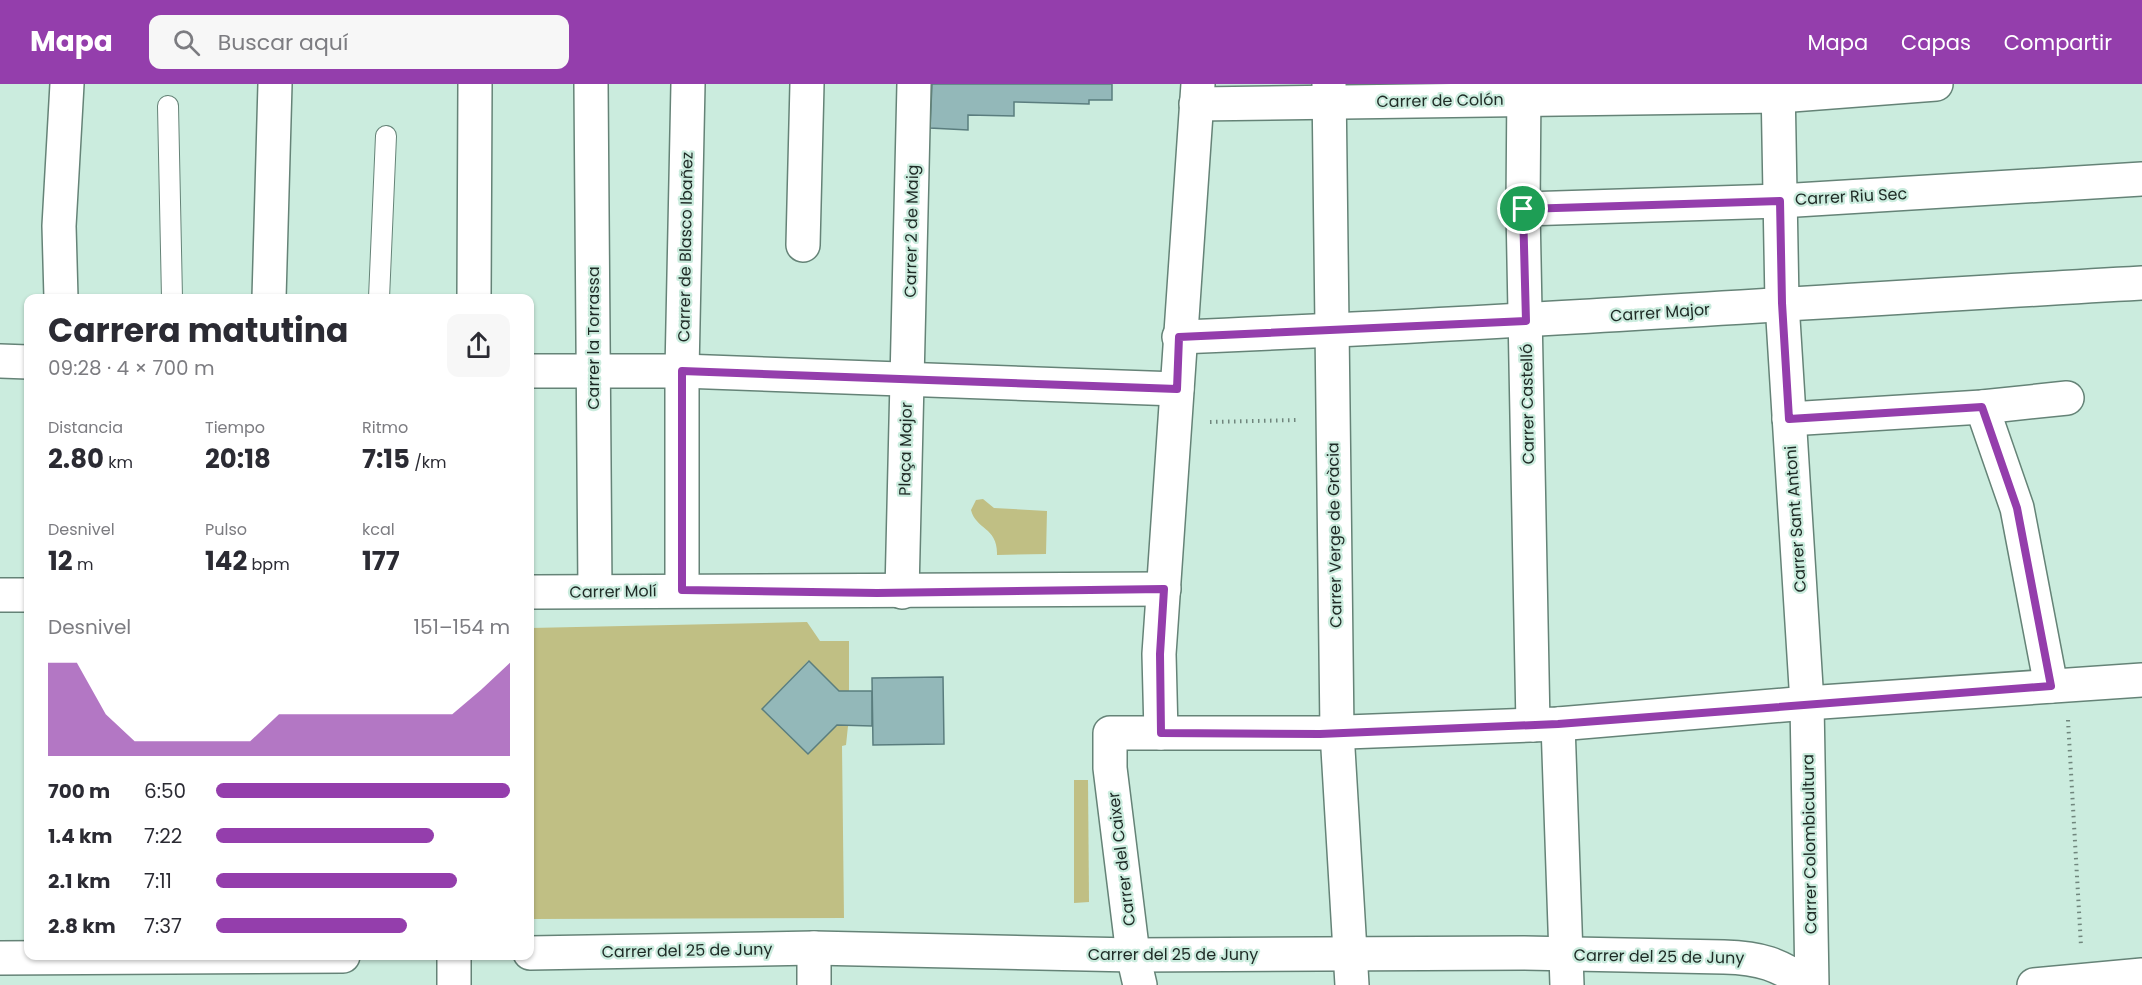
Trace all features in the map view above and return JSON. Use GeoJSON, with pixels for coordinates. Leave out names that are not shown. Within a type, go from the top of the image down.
{"type":"FeatureCollection","features":[{"type":"Feature","properties":{"kind":"street"},"geometry":{"type":"LineString","coordinates":[[62,294],[59,226],[67,84]]}},
{"type":"Feature","properties":{"kind":"street"},"geometry":{"type":"LineString","coordinates":[[269,294],[275,84]]}},
{"type":"Feature","properties":{"kind":"street"},"geometry":{"type":"LineString","coordinates":[[474,294],[475,84]]}},
{"type":"Feature","properties":{"kind":"street","name":"Carrer la Torrassa"},"geometry":{"type":"LineString","coordinates":[[591,84],[595,591]]}},
{"type":"Feature","properties":{"kind":"street","name":"Carrer de Blasco Ibañez"},"geometry":{"type":"LineString","coordinates":[[682,590],[682,371],[688,84]]}},
{"type":"Feature","properties":{"kind":"street"},"geometry":{"type":"LineString","coordinates":[[803,245],[807,84]]}},
{"type":"Feature","properties":{"kind":"street","name":"Carrer 2 de Maig"},"geometry":{"type":"LineString","coordinates":[[908,378],[914,84]]}},
{"type":"Feature","properties":{"kind":"street","name":"Carrer de Colón"},"geometry":{"type":"LineString","coordinates":[[1197,94],[1778,90],[1936,84]]}},
{"type":"Feature","properties":{"kind":"street","name":"Carrer Sant Antoni"},"geometry":{"type":"LineString","coordinates":[[1778,90],[1782,303],[1807,703]]}},
{"type":"Feature","properties":{"kind":"street","name":"Carrer Castelló"},"geometry":{"type":"LineString","coordinates":[[1524,91],[1523,209],[1526,321],[1546,724],[1567,969]]}},
{"type":"Feature","properties":{"kind":"street","name":"Carrer Verge de Gràcia"},"geometry":{"type":"LineString","coordinates":[[1328,93],[1337,732],[1352,969]]}},
{"type":"Feature","properties":{"kind":"street"},"geometry":{"type":"LineString","coordinates":[[1197,94],[1179,337],[1160,654],[1161,733],[1337,732],[1546,724],[2142,680]]}},
{"type":"Feature","properties":{"kind":"street","name":"Carrer Riu Sec"},"geometry":{"type":"LineString","coordinates":[[1523,209],[1780,201],[2142,179]]}},
{"type":"Feature","properties":{"kind":"street","name":"Carrer Major"},"geometry":{"type":"LineString","coordinates":[[1179,337],[1526,321],[1782,303],[2142,284]]}},
{"type":"Feature","properties":{"kind":"street"},"geometry":{"type":"LineString","coordinates":[[0,361],[24,362]]}},
{"type":"Feature","properties":{"kind":"street"},"geometry":{"type":"LineString","coordinates":[[534,371],[682,371],[908,378]]}},
{"type":"Feature","properties":{"kind":"street","name":"Plaça Major"},"geometry":{"type":"LineString","coordinates":[[890,592],[908,378],[1177,389]]}},
{"type":"Feature","properties":{"kind":"street"},"geometry":{"type":"LineString","coordinates":[[1789,419],[1982,407],[2067,398]]}},
{"type":"Feature","properties":{"kind":"street"},"geometry":{"type":"LineString","coordinates":[[1982,407],[2017,508],[2058,686]]}},
{"type":"Feature","properties":{"kind":"street"},"geometry":{"type":"LineString","coordinates":[[890,592],[1164,589]]}},
{"type":"Feature","properties":{"kind":"street","name":"Carrer Molí"},"geometry":{"type":"LineString","coordinates":[[534,592],[682,590],[890,592]]}},
{"type":"Feature","properties":{"kind":"street"},"geometry":{"type":"LineString","coordinates":[[0,595],[24,595]]}},
{"type":"Feature","properties":{"kind":"street","name":"Carrer Colombicultura"},"geometry":{"type":"LineString","coordinates":[[1807,703],[1810,985]]}},
{"type":"Feature","properties":{"kind":"street","name":"Carrer del Caixer"},"geometry":{"type":"LineString","coordinates":[[1136,970],[1110,768],[1110,733],[1161,733]]}},
{"type":"Feature","properties":{"kind":"street"},"geometry":{"type":"LineString","coordinates":[[814,948],[814,985]]}},
{"type":"Feature","properties":{"kind":"street","name":"Carrer del 25 de Juny"},"geometry":{"type":"LineString","coordinates":[[534,953],[814,948],[1136,970],[1567,969],[1756,958],[1784,968],[1810,985]]}},
{"type":"Feature","properties":{"kind":"street"},"geometry":{"type":"LineString","coordinates":[[0,958],[75,971],[272,960]]}},
{"type":"Feature","properties":{"kind":"street"},"geometry":{"type":"LineString","coordinates":[[454,960],[454,985]]}},
{"type":"Feature","properties":{"kind":"street"},"geometry":{"type":"LineString","coordinates":[[2034,985],[2142,975]]}},
{"type":"Feature","properties":{"kind":"lane"},"geometry":{"type":"LineString","coordinates":[[168,106],[172,294]]}},
{"type":"Feature","properties":{"kind":"lane"},"geometry":{"type":"LineString","coordinates":[[379,294],[386,136]]}},
{"type":"Feature","properties":{"kind":"path"},"geometry":{"type":"LineString","coordinates":[[1206,423],[1332,419]]}},
{"type":"Feature","properties":{"kind":"path"},"geometry":{"type":"LineString","coordinates":[[2058,686],[2083,980]]}},
{"type":"Feature","properties":{"kind":"shaded area"},"geometry":{"type":"Polygon","coordinates":[[[983,499],[994,508],[1047,511],[1046,554],[997,555],[994,539],[977,522],[971,510],[976,500],[983,499]]]}},
{"type":"Feature","properties":{"kind":"shaded area"},"geometry":{"type":"Polygon","coordinates":[[[807,622],[820,641],[849,641],[849,691],[839,691],[808,661],[762,709],[808,754],[837,725],[848,726],[846,745],[842,746],[844,918],[534,919],[534,628],[807,622]]]}},
{"type":"Feature","properties":{"kind":"shaded area"},"geometry":{"type":"Polygon","coordinates":[[[1074,780],[1088,780],[1089,902],[1074,903],[1074,780]]]}},
{"type":"Feature","properties":{"kind":"building"},"geometry":{"type":"Polygon","coordinates":[[[932,84],[1112,84],[1112,100],[1089,100],[1089,104],[1014,102],[1014,116],[968,115],[968,130],[930,128],[932,84]]]}},
{"type":"Feature","properties":{"kind":"building"},"geometry":{"type":"Polygon","coordinates":[[[809,661],[839,691],[872,691],[872,726],[837,725],[808,754],[762,709],[809,661]]]}},
{"type":"Feature","properties":{"kind":"building"},"geometry":{"type":"Polygon","coordinates":[[[943,677],[944,744],[873,745],[872,678],[943,677]]]}},
{"type":"Feature","properties":{"kind":"route"},"geometry":{"type":"LineString","coordinates":[[1780,201],[1782,303],[1789,419],[1982,407],[2017,508],[2051,686],[1807,703],[1558,724],[1320,734],[1161,733],[1160,654],[1164,589],[877,593],[682,590],[682,371],[1177,389],[1179,337],[1526,321],[1523,209],[1780,201]]}}]}
